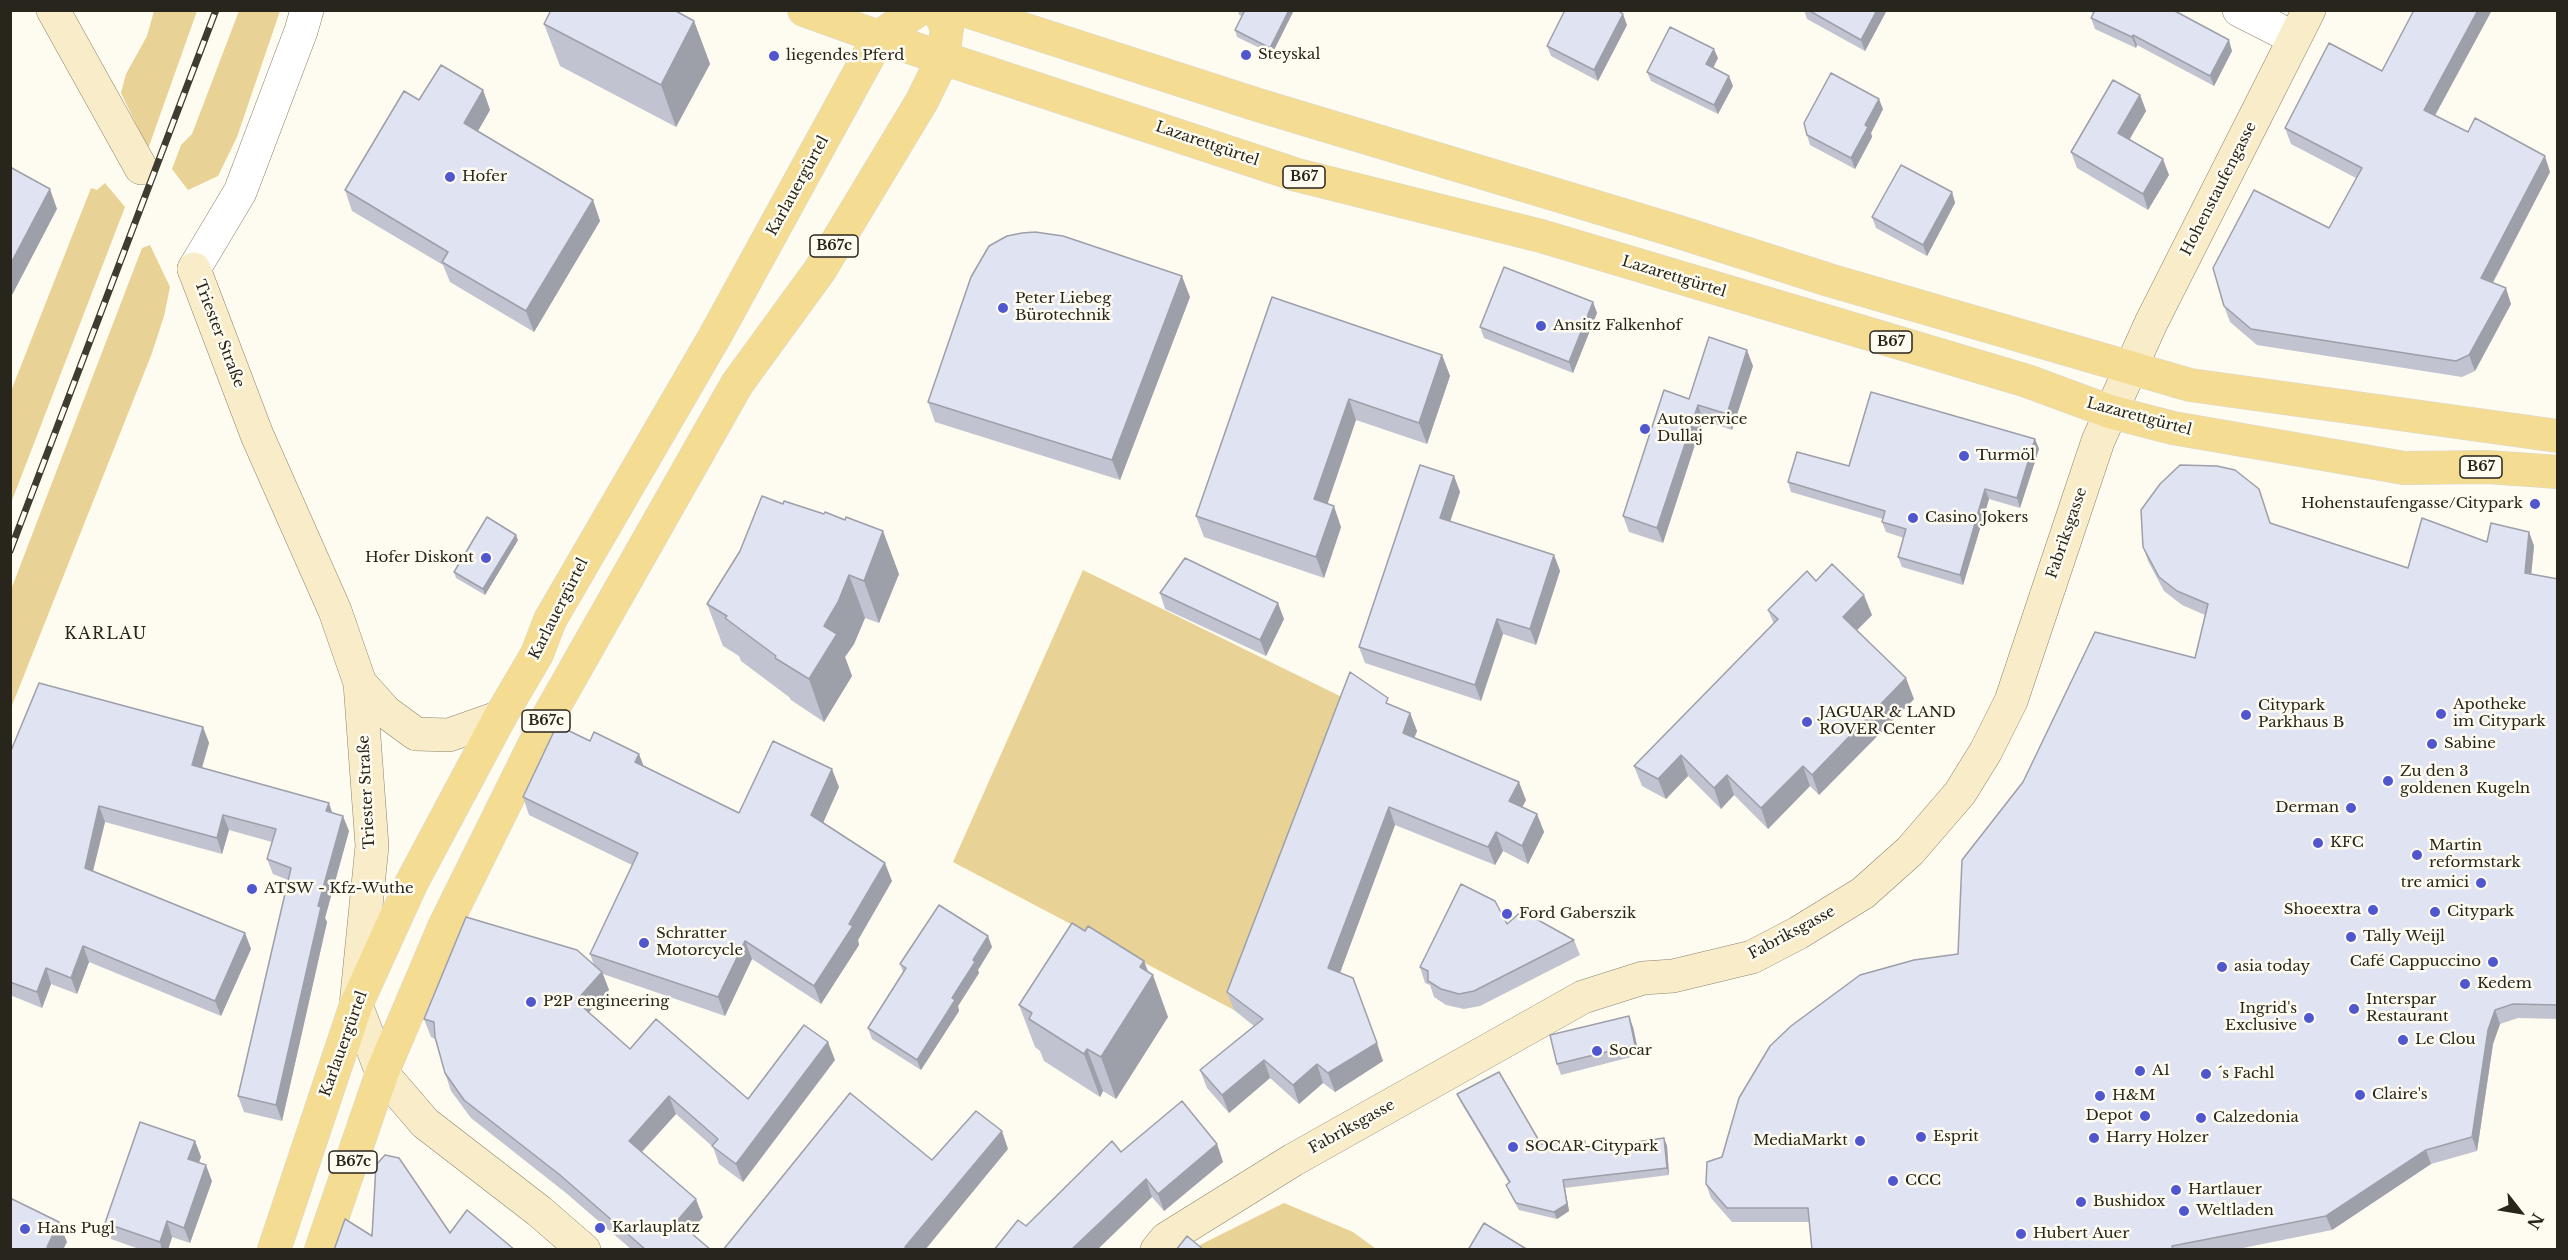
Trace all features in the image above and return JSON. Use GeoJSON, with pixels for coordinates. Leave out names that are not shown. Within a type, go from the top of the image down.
{"type":"FeatureCollection","features":[{"type":"Feature","properties":{"kind":"main road","name":"Lazarettgürtel"},"geometry":{"type":"LineString","coordinates":[[804,10],[879,38],[1297,175],[1541,236],[2027,381],[2111,412],[2173,428],[2404,468],[2487,467],[2558,472]]}},
{"type":"Feature","properties":{"kind":"main road","name":"Karlauergürtel"},"geometry":{"type":"LineString","coordinates":[[274,1250],[356,1005],[402,902],[500,717],[537,654],[550,620],[660,427],[715,336],[879,38],[918,10]]}},
{"type":"Feature","properties":{"kind":"main road","name":"B67c"},"geometry":{"type":"LineString","coordinates":[[321,1250],[382,1073],[445,925],[547,719],[737,384],[820,270],[911,120],[943,58],[947,28],[938,10]]}},
{"type":"Feature","properties":{"kind":"main road"},"geometry":{"type":"LineString","coordinates":[[964,10],[1258,105],[1676,231],[1828,280],[2190,385],[2558,436]]}},
{"type":"Feature","properties":{"kind":"street"},"geometry":{"type":"LineString","coordinates":[[53,10],[141,168]]}},
{"type":"Feature","properties":{"kind":"street","name":"Triester Straße"},"geometry":{"type":"LineString","coordinates":[[307,10],[240,192],[194,269],[257,435],[336,611],[360,683],[372,846],[356,1005],[382,1073],[425,1123],[539,1211],[584,1250]]}},
{"type":"Feature","properties":{"kind":"street"},"geometry":{"type":"LineString","coordinates":[[2239,10],[2302,24]]}},
{"type":"Feature","properties":{"kind":"street","name":"Hohenstaufengasse"},"geometry":{"type":"LineString","coordinates":[[2130,367],[2302,24]]}},
{"type":"Feature","properties":{"kind":"street","name":"Fabriksgasse"},"geometry":{"type":"LineString","coordinates":[[1157,1250],[1167,1239],[1293,1160],[1583,997],[1643,978],[1673,976],[1752,957],[1798,933],[1863,893],[1910,851],[1960,793],[1986,751],[2011,701],[2098,441],[2130,367]]}},
{"type":"Feature","properties":{"kind":"street"},"geometry":{"type":"LineString","coordinates":[[360,683],[386,712],[416,734],[449,735],[500,717]]}},
{"type":"Feature","properties":{"kind":"shaded area"},"geometry":{"type":"Polygon","coordinates":[[[154,11],[197,11],[148,149],[121,93],[126,74],[147,36],[154,11]]]}},
{"type":"Feature","properties":{"kind":"shaded area"},"geometry":{"type":"Polygon","coordinates":[[[239,11],[280,11],[237,137],[218,176],[188,190],[172,169],[181,145],[192,134],[239,11]]]}},
{"type":"Feature","properties":{"kind":"shaded area"},"geometry":{"type":"Polygon","coordinates":[[[105,183],[125,207],[11,503],[11,391],[91,188],[97,190],[105,183]]]}},
{"type":"Feature","properties":{"kind":"shaded area"},"geometry":{"type":"Polygon","coordinates":[[[150,245],[170,287],[164,316],[152,353],[11,708],[12,587],[142,248],[150,245]]]}},
{"type":"Feature","properties":{"kind":"shaded area"},"geometry":{"type":"Polygon","coordinates":[[[1083,570],[1352,702],[1234,1010],[953,862],[1083,570]]]}},
{"type":"Feature","properties":{"kind":"shaded area"},"geometry":{"type":"Polygon","coordinates":[[[1284,1203],[1353,1232],[1376,1249],[1192,1249],[1284,1203]]]}},
{"type":"Feature","properties":{"kind":"building"},"geometry":{"type":"Polygon","coordinates":[[[551,10],[674,10],[694,21],[661,85],[544,24],[551,10]]]}},
{"type":"Feature","properties":{"kind":"building"},"geometry":{"type":"Polygon","coordinates":[[[1241,10],[1289,10],[1270,48],[1235,30],[1244,12],[1241,10]]]}},
{"type":"Feature","properties":{"kind":"building"},"geometry":{"type":"Polygon","coordinates":[[[1565,10],[1617,10],[1623,14],[1594,70],[1547,46],[1565,10]]]}},
{"type":"Feature","properties":{"kind":"building"},"geometry":{"type":"Polygon","coordinates":[[[1808,10],[1877,10],[1861,40],[1808,10]]]}},
{"type":"Feature","properties":{"kind":"building"},"geometry":{"type":"Polygon","coordinates":[[[2095,10],[2173,10],[2229,40],[2210,76],[2133,35],[2132,37],[2091,18],[2095,10]]]}},
{"type":"Feature","properties":{"kind":"building"},"geometry":{"type":"Polygon","coordinates":[[[2414,10],[2478,10],[2424,110],[2468,132],[2475,118],[2545,156],[2481,278],[2506,288],[2469,355],[2456,361],[2251,329],[2224,306],[2213,268],[2254,190],[2329,228],[2362,168],[2285,128],[2329,43],[2382,71],[2414,10]]]}},
{"type":"Feature","properties":{"kind":"building"},"geometry":{"type":"Polygon","coordinates":[[[1670,27],[1714,49],[1706,64],[1729,76],[1714,105],[1647,72],[1670,27]]]}},
{"type":"Feature","properties":{"kind":"building","name":"Hofer"},"geometry":{"type":"Polygon","coordinates":[[[441,65],[483,90],[464,123],[593,200],[526,311],[442,262],[448,252],[345,190],[404,91],[419,100],[441,65]]]}},
{"type":"Feature","properties":{"kind":"building"},"geometry":{"type":"Polygon","coordinates":[[[1831,73],[1879,99],[1865,125],[1868,127],[1851,158],[1807,135],[1804,123],[1831,73]]]}},
{"type":"Feature","properties":{"kind":"building"},"geometry":{"type":"Polygon","coordinates":[[[2113,80],[2140,95],[2118,133],[2163,159],[2143,194],[2071,152],[2113,80]]]}},
{"type":"Feature","properties":{"kind":"building"},"geometry":{"type":"Polygon","coordinates":[[[1901,165],[1952,192],[1923,245],[1872,217],[1901,165]]]}},
{"type":"Feature","properties":{"kind":"building"},"geometry":{"type":"Polygon","coordinates":[[[10,167],[50,189],[10,265],[10,167]]]}},
{"type":"Feature","properties":{"kind":"building"},"geometry":{"type":"Polygon","coordinates":[[[1035,232],[1063,236],[1182,276],[1112,460],[928,402],[971,277],[989,246],[1007,236],[1035,232]]]}},
{"type":"Feature","properties":{"kind":"building","name":"Ansitz Falkenhof"},"geometry":{"type":"Polygon","coordinates":[[[1504,267],[1593,302],[1569,362],[1480,327],[1504,267]]]}},
{"type":"Feature","properties":{"kind":"building"},"geometry":{"type":"Polygon","coordinates":[[[1272,297],[1442,355],[1419,423],[1349,399],[1314,499],[1334,506],[1316,557],[1196,516],[1272,297]]]}},
{"type":"Feature","properties":{"kind":"building"},"geometry":{"type":"Polygon","coordinates":[[[1709,337],[1747,350],[1727,414],[1698,405],[1657,528],[1623,516],[1664,390],[1689,399],[1709,337]]]}},
{"type":"Feature","properties":{"kind":"building"},"geometry":{"type":"Polygon","coordinates":[[[1871,392],[2035,439],[2017,498],[1985,489],[1960,575],[1898,557],[1906,529],[1882,522],[1885,511],[1788,482],[1797,452],[1849,466],[1871,392]]]}},
{"type":"Feature","properties":{"kind":"building"},"geometry":{"type":"Polygon","coordinates":[[[1420,465],[1454,476],[1440,518],[1554,555],[1530,629],[1497,619],[1475,685],[1359,647],[1420,465]]]}},
{"type":"Feature","properties":{"kind":"building"},"geometry":{"type":"Polygon","coordinates":[[[2180,465],[2217,466],[2235,470],[2259,489],[2270,523],[2408,568],[2422,518],[2487,542],[2491,523],[2529,532],[2525,573],[2558,579],[2558,1005],[2513,1004],[2495,1010],[2488,1030],[2472,1137],[2426,1150],[2326,1216],[2172,1246],[2173,1250],[1812,1250],[1808,1208],[1727,1208],[1706,1184],[1707,1162],[1722,1157],[1739,1098],[1770,1046],[1791,1026],[1860,975],[1914,960],[1958,954],[1962,860],[2023,782],[2095,632],[2195,658],[2208,604],[2177,591],[2159,577],[2143,547],[2141,510],[2160,484],[2180,465]]]}},
{"type":"Feature","properties":{"kind":"building"},"geometry":{"type":"Polygon","coordinates":[[[762,496],[783,504],[784,501],[824,514],[825,512],[845,520],[846,517],[883,531],[864,581],[849,575],[838,602],[824,626],[837,634],[809,679],[775,658],[776,656],[725,618],[727,616],[707,604],[740,551],[762,496]]]}},
{"type":"Feature","properties":{"kind":"building"},"geometry":{"type":"Polygon","coordinates":[[[487,517],[516,535],[483,589],[454,572],[487,517]]]}},
{"type":"Feature","properties":{"kind":"building"},"geometry":{"type":"Polygon","coordinates":[[[1185,558],[1278,603],[1260,640],[1160,593],[1185,558]]]}},
{"type":"Feature","properties":{"kind":"building"},"geometry":{"type":"Polygon","coordinates":[[[1832,564],[1864,595],[1843,617],[1906,678],[1812,775],[1803,766],[1761,808],[1727,775],[1714,788],[1681,755],[1658,779],[1634,766],[1778,619],[1768,610],[1807,571],[1816,581],[1832,564]]]}},
{"type":"Feature","properties":{"kind":"building"},"geometry":{"type":"Polygon","coordinates":[[[1350,672],[1388,698],[1386,703],[1410,713],[1403,733],[1519,782],[1509,801],[1537,814],[1522,846],[1496,832],[1488,847],[1389,807],[1328,968],[1353,978],[1377,1043],[1328,1073],[1317,1064],[1293,1085],[1264,1060],[1222,1095],[1200,1070],[1263,1019],[1227,992],[1350,672]]]}},
{"type":"Feature","properties":{"kind":"building"},"geometry":{"type":"Polygon","coordinates":[[[39,683],[203,727],[192,765],[329,803],[326,811],[343,816],[318,906],[321,907],[276,1105],[238,1096],[291,868],[267,859],[276,829],[223,815],[217,838],[99,806],[85,868],[245,933],[215,1001],[83,946],[71,978],[46,968],[37,992],[10,982],[10,753],[39,683]]]}},
{"type":"Feature","properties":{"kind":"building"},"geometry":{"type":"Polygon","coordinates":[[[557,725],[590,741],[594,732],[639,754],[635,762],[739,813],[773,741],[832,769],[811,815],[885,863],[849,924],[853,926],[814,986],[745,941],[718,997],[590,954],[638,853],[523,797],[557,725]]]}},
{"type":"Feature","properties":{"kind":"building"},"geometry":{"type":"Polygon","coordinates":[[[1461,884],[1495,901],[1507,924],[1522,911],[1574,940],[1474,991],[1459,994],[1441,989],[1428,981],[1428,971],[1420,967],[1461,884]]]}},
{"type":"Feature","properties":{"kind":"building"},"geometry":{"type":"Polygon","coordinates":[[[939,905],[988,936],[973,960],[975,962],[952,998],[955,1000],[917,1060],[868,1028],[906,968],[900,964],[939,905]]]}},
{"type":"Feature","properties":{"kind":"building"},"geometry":{"type":"Polygon","coordinates":[[[466,917],[577,950],[602,972],[576,1001],[630,1049],[656,1019],[748,1099],[804,1025],[828,1042],[736,1164],[712,1146],[718,1139],[669,1096],[629,1141],[696,1199],[677,1221],[711,1250],[646,1250],[560,1175],[464,1100],[445,1073],[435,1037],[434,1022],[424,1019],[466,917]]]}},
{"type":"Feature","properties":{"kind":"building"},"geometry":{"type":"Polygon","coordinates":[[[1072,923],[1085,931],[1088,926],[1144,961],[1140,967],[1153,975],[1101,1057],[1087,1049],[1084,1054],[1029,1019],[1032,1013],[1019,1005],[1072,923]]]}},
{"type":"Feature","properties":{"kind":"building"},"geometry":{"type":"Polygon","coordinates":[[[1629,1016],[1635,1045],[1557,1064],[1550,1035],[1629,1016]]]}},
{"type":"Feature","properties":{"kind":"building"},"geometry":{"type":"Polygon","coordinates":[[[1499,1072],[1541,1144],[1585,1141],[1585,1149],[1664,1138],[1667,1168],[1563,1180],[1567,1204],[1554,1212],[1516,1203],[1506,1185],[1510,1182],[1457,1094],[1499,1072]]]}},
{"type":"Feature","properties":{"kind":"building"},"geometry":{"type":"Polygon","coordinates":[[[850,1093],[932,1160],[976,1111],[1002,1131],[905,1247],[908,1250],[723,1250],[850,1093]]]}},
{"type":"Feature","properties":{"kind":"building"},"geometry":{"type":"Polygon","coordinates":[[[1182,1101],[1217,1144],[1158,1194],[1146,1179],[1073,1248],[1075,1250],[994,1250],[1018,1220],[1026,1226],[1112,1141],[1121,1152],[1182,1101]]]}},
{"type":"Feature","properties":{"kind":"building"},"geometry":{"type":"Polygon","coordinates":[[[140,1122],[195,1141],[188,1159],[206,1165],[184,1228],[167,1221],[160,1242],[105,1223],[140,1122]]]}},
{"type":"Feature","properties":{"kind":"building"},"geometry":{"type":"Polygon","coordinates":[[[385,1155],[399,1158],[450,1233],[467,1210],[515,1250],[334,1250],[345,1219],[372,1236],[376,1165],[385,1155]]]}},
{"type":"Feature","properties":{"kind":"building"},"geometry":{"type":"Polygon","coordinates":[[[10,1198],[59,1222],[47,1247],[51,1250],[10,1250],[10,1198]]]}},
{"type":"Feature","properties":{"kind":"building"},"geometry":{"type":"Polygon","coordinates":[[[1484,1223],[1528,1250],[1468,1250],[1484,1223]]]}},
{"type":"Feature","properties":{"kind":"building"},"geometry":{"type":"Polygon","coordinates":[[[1187,1236],[1204,1250],[1176,1250],[1187,1236]]]}},
{"type":"Feature","properties":{"kind":"railway"},"geometry":{"type":"LineString","coordinates":[[10,551],[216,10]]}},
{"type":"Feature","properties":{"kind":"place","name":"Steyskal"},"geometry":{"type":"Point","coordinates":[1246,55]}},
{"type":"Feature","properties":{"kind":"place","name":"liegendes Pferd"},"geometry":{"type":"Point","coordinates":[774,56]}},
{"type":"Feature","properties":{"kind":"place","name":"Hofer"},"geometry":{"type":"Point","coordinates":[450,177]}},
{"type":"Feature","properties":{"kind":"place","name":"Peter Liebeg Bürotechnik"},"geometry":{"type":"Point","coordinates":[1003,308]}},
{"type":"Feature","properties":{"kind":"place","name":"Ansitz Falkenhof"},"geometry":{"type":"Point","coordinates":[1541,326]}},
{"type":"Feature","properties":{"kind":"place","name":"Autoservice Dullaj"},"geometry":{"type":"Point","coordinates":[1645,429]}},
{"type":"Feature","properties":{"kind":"place","name":"Turmöl"},"geometry":{"type":"Point","coordinates":[1964,456]}},
{"type":"Feature","properties":{"kind":"place","name":"Hohenstaufengasse/Citypark"},"geometry":{"type":"Point","coordinates":[2535,504]}},
{"type":"Feature","properties":{"kind":"place","name":"Casino Jokers"},"geometry":{"type":"Point","coordinates":[1913,518]}},
{"type":"Feature","properties":{"kind":"place","name":"Hofer Diskont"},"geometry":{"type":"Point","coordinates":[486,558]}},
{"type":"Feature","properties":{"kind":"place","name":"Apotheke im Citypark"},"geometry":{"type":"Point","coordinates":[2441,714]}},
{"type":"Feature","properties":{"kind":"place","name":"Citypark Parkhaus B"},"geometry":{"type":"Point","coordinates":[2246,715]}},
{"type":"Feature","properties":{"kind":"place","name":"JAGUAR & LAND ROVER Center"},"geometry":{"type":"Point","coordinates":[1807,722]}},
{"type":"Feature","properties":{"kind":"place","name":"Sabine"},"geometry":{"type":"Point","coordinates":[2432,744]}},
{"type":"Feature","properties":{"kind":"place","name":"Zu den 3 goldenen Kugeln"},"geometry":{"type":"Point","coordinates":[2388,781]}},
{"type":"Feature","properties":{"kind":"place","name":"Derman"},"geometry":{"type":"Point","coordinates":[2351,808]}},
{"type":"Feature","properties":{"kind":"place","name":"KFC"},"geometry":{"type":"Point","coordinates":[2318,843]}},
{"type":"Feature","properties":{"kind":"place","name":"Martin reformstark"},"geometry":{"type":"Point","coordinates":[2417,855]}},
{"type":"Feature","properties":{"kind":"place","name":"tre amici"},"geometry":{"type":"Point","coordinates":[2481,883]}},
{"type":"Feature","properties":{"kind":"place","name":"ATSW - Kfz-Wuthe"},"geometry":{"type":"Point","coordinates":[252,889]}},
{"type":"Feature","properties":{"kind":"place","name":"Shoeextra"},"geometry":{"type":"Point","coordinates":[2373,910]}},
{"type":"Feature","properties":{"kind":"place","name":"Citypark"},"geometry":{"type":"Point","coordinates":[2435,912]}},
{"type":"Feature","properties":{"kind":"place","name":"Ford Gaberszik"},"geometry":{"type":"Point","coordinates":[1507,914]}},
{"type":"Feature","properties":{"kind":"place","name":"Tally Weijl"},"geometry":{"type":"Point","coordinates":[2351,937]}},
{"type":"Feature","properties":{"kind":"place","name":"Schratter Motorcycle"},"geometry":{"type":"Point","coordinates":[644,943]}},
{"type":"Feature","properties":{"kind":"place","name":"Café Cappuccino"},"geometry":{"type":"Point","coordinates":[2493,962]}},
{"type":"Feature","properties":{"kind":"place","name":"asia today"},"geometry":{"type":"Point","coordinates":[2222,967]}},
{"type":"Feature","properties":{"kind":"place","name":"Kedem"},"geometry":{"type":"Point","coordinates":[2465,984]}},
{"type":"Feature","properties":{"kind":"place","name":"P2P engineering"},"geometry":{"type":"Point","coordinates":[531,1002]}},
{"type":"Feature","properties":{"kind":"place","name":"Interspar Restaurant"},"geometry":{"type":"Point","coordinates":[2354,1009]}},
{"type":"Feature","properties":{"kind":"place","name":"Ingrid's Exclusive"},"geometry":{"type":"Point","coordinates":[2309,1018]}},
{"type":"Feature","properties":{"kind":"place","name":"Le Clou"},"geometry":{"type":"Point","coordinates":[2403,1040]}},
{"type":"Feature","properties":{"kind":"place","name":"Socar"},"geometry":{"type":"Point","coordinates":[1597,1051]}},
{"type":"Feature","properties":{"kind":"place","name":"A1"},"geometry":{"type":"Point","coordinates":[2140,1071]}},
{"type":"Feature","properties":{"kind":"place","name":"´s Fachl"},"geometry":{"type":"Point","coordinates":[2206,1074]}},
{"type":"Feature","properties":{"kind":"place","name":"Claire's"},"geometry":{"type":"Point","coordinates":[2360,1095]}},
{"type":"Feature","properties":{"kind":"place","name":"H&M"},"geometry":{"type":"Point","coordinates":[2100,1096]}},
{"type":"Feature","properties":{"kind":"place","name":"Depot"},"geometry":{"type":"Point","coordinates":[2145,1116]}},
{"type":"Feature","properties":{"kind":"place","name":"Calzedonia"},"geometry":{"type":"Point","coordinates":[2201,1118]}},
{"type":"Feature","properties":{"kind":"place","name":"Esprit"},"geometry":{"type":"Point","coordinates":[1921,1137]}},
{"type":"Feature","properties":{"kind":"place","name":"Harry Holzer"},"geometry":{"type":"Point","coordinates":[2094,1138]}},
{"type":"Feature","properties":{"kind":"place","name":"MediaMarkt"},"geometry":{"type":"Point","coordinates":[1860,1141]}},
{"type":"Feature","properties":{"kind":"place","name":"SOCAR-Citypark"},"geometry":{"type":"Point","coordinates":[1513,1147]}},
{"type":"Feature","properties":{"kind":"place","name":"CCC"},"geometry":{"type":"Point","coordinates":[1893,1181]}},
{"type":"Feature","properties":{"kind":"place","name":"Hartlauer"},"geometry":{"type":"Point","coordinates":[2176,1190]}},
{"type":"Feature","properties":{"kind":"place","name":"Bushidox"},"geometry":{"type":"Point","coordinates":[2081,1202]}},
{"type":"Feature","properties":{"kind":"place","name":"Weltladen"},"geometry":{"type":"Point","coordinates":[2184,1211]}},
{"type":"Feature","properties":{"kind":"place","name":"Karlauplatz"},"geometry":{"type":"Point","coordinates":[600,1228]}},
{"type":"Feature","properties":{"kind":"place","name":"Hans Pugl"},"geometry":{"type":"Point","coordinates":[25,1229]}},
{"type":"Feature","properties":{"kind":"place","name":"Hubert Auer"},"geometry":{"type":"Point","coordinates":[2021,1234]}},
{"type":"Feature","properties":{"kind":"district","name":"KARLAU"},"geometry":{"type":"Point","coordinates":[106,634]}}]}
